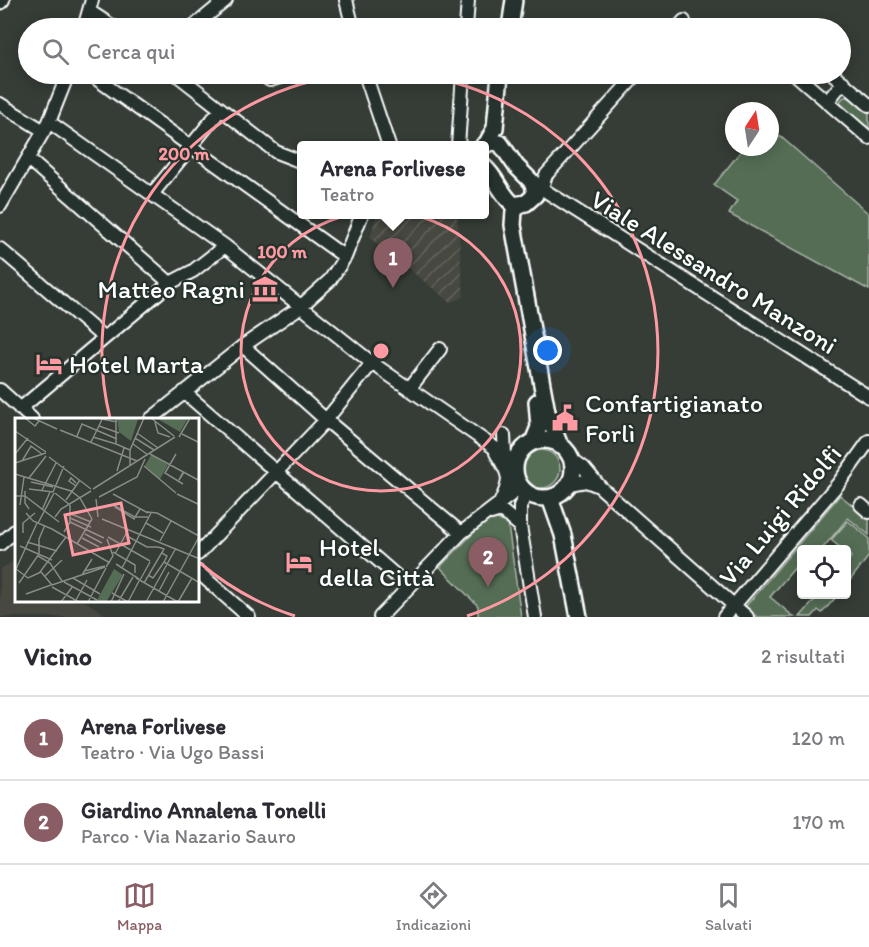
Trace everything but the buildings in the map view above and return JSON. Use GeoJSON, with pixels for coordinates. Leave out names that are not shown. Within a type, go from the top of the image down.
{"type":"FeatureCollection","features":[{"type":"Feature","properties":{"kind":"main road"},"geometry":{"type":"LineString","coordinates":[[506,18],[508,0]]}},
{"type":"Feature","properties":{"kind":"main road"},"geometry":{"type":"LineString","coordinates":[[511,18],[514,0]]}},
{"type":"Feature","properties":{"kind":"main road"},"geometry":{"type":"LineString","coordinates":[[490,144],[495,128],[499,84]]}},
{"type":"Feature","properties":{"kind":"main road"},"geometry":{"type":"LineString","coordinates":[[490,144],[503,84]]}},
{"type":"Feature","properties":{"kind":"main road"},"geometry":{"type":"LineString","coordinates":[[490,144],[537,188],[531,200],[514,203]]}},
{"type":"Feature","properties":{"kind":"main road"},"geometry":{"type":"LineString","coordinates":[[489,172],[514,203],[513,225],[547,412],[573,471],[563,502],[563,535]]}},
{"type":"Feature","properties":{"kind":"main road"},"geometry":{"type":"LineString","coordinates":[[514,203],[506,227],[538,413],[538,426],[533,442]]}},
{"type":"Feature","properties":{"kind":"main road"},"geometry":{"type":"LineString","coordinates":[[565,452],[548,441],[533,442],[510,458],[515,475],[524,490],[540,498],[550,498],[567,486]]}},
{"type":"Feature","properties":{"kind":"main road"},"geometry":{"type":"LineString","coordinates":[[550,498],[563,535],[579,617]]}},
{"type":"Feature","properties":{"kind":"street"},"geometry":{"type":"LineString","coordinates":[[206,18],[226,0]]}},
{"type":"Feature","properties":{"kind":"street"},"geometry":{"type":"LineString","coordinates":[[346,0],[350,18]]}},
{"type":"Feature","properties":{"kind":"street"},"geometry":{"type":"LineString","coordinates":[[467,18],[468,0]]}},
{"type":"Feature","properties":{"kind":"street"},"geometry":{"type":"LineString","coordinates":[[91,5],[105,18]]}},
{"type":"Feature","properties":{"kind":"street"},"geometry":{"type":"LineString","coordinates":[[0,206],[46,126],[64,84]]}},
{"type":"Feature","properties":{"kind":"street"},"geometry":{"type":"LineString","coordinates":[[104,84],[345,257]]}},
{"type":"Feature","properties":{"kind":"street"},"geometry":{"type":"LineString","coordinates":[[190,84],[276,152],[297,160]]}},
{"type":"Feature","properties":{"kind":"street"},"geometry":{"type":"LineString","coordinates":[[369,84],[387,141]]}},
{"type":"Feature","properties":{"kind":"street"},"geometry":{"type":"LineString","coordinates":[[458,141],[462,84]]}},
{"type":"Feature","properties":{"kind":"street"},"geometry":{"type":"LineString","coordinates":[[537,188],[546,175],[629,84]]}},
{"type":"Feature","properties":{"kind":"street"},"geometry":{"type":"LineString","coordinates":[[806,84],[869,138]]}},
{"type":"Feature","properties":{"kind":"street"},"geometry":{"type":"LineString","coordinates":[[827,102],[841,84]]}},
{"type":"Feature","properties":{"kind":"street"},"geometry":{"type":"LineString","coordinates":[[845,84],[869,105]]}},
{"type":"Feature","properties":{"kind":"street"},"geometry":{"type":"LineString","coordinates":[[0,104],[46,126],[153,193],[225,246],[372,363],[510,458]]}},
{"type":"Feature","properties":{"kind":"street"},"geometry":{"type":"LineString","coordinates":[[153,193],[221,109]]}},
{"type":"Feature","properties":{"kind":"street"},"geometry":{"type":"LineString","coordinates":[[28,159],[170,283]]}},
{"type":"Feature","properties":{"kind":"street","name":"Viale Alessandro Manzoni"},"geometry":{"type":"LineString","coordinates":[[537,188],[869,397]]}},
{"type":"Feature","properties":{"kind":"street"},"geometry":{"type":"LineString","coordinates":[[152,418],[243,346],[300,307],[330,280],[345,257],[360,219]]}},
{"type":"Feature","properties":{"kind":"street"},"geometry":{"type":"LineString","coordinates":[[20,409],[170,283],[193,272],[225,246]]}},
{"type":"Feature","properties":{"kind":"street"},"geometry":{"type":"LineString","coordinates":[[0,249],[103,337]]}},
{"type":"Feature","properties":{"kind":"street"},"geometry":{"type":"LineString","coordinates":[[243,346],[326,420],[462,533]]}},
{"type":"Feature","properties":{"kind":"street"},"geometry":{"type":"LineString","coordinates":[[409,389],[440,349]]}},
{"type":"Feature","properties":{"kind":"street"},"geometry":{"type":"LineString","coordinates":[[200,552],[326,420],[372,363]]}},
{"type":"Feature","properties":{"kind":"street"},"geometry":{"type":"LineString","coordinates":[[0,390],[31,418]]}},
{"type":"Feature","properties":{"kind":"street"},"geometry":{"type":"LineString","coordinates":[[184,392],[409,586]]}},
{"type":"Feature","properties":{"kind":"street"},"geometry":{"type":"LineString","coordinates":[[504,435],[510,458]]}},
{"type":"Feature","properties":{"kind":"street","name":"Via Luigi Ridolfi"},"geometry":{"type":"LineString","coordinates":[[724,617],[838,484],[869,441]]}},
{"type":"Feature","properties":{"kind":"street"},"geometry":{"type":"LineString","coordinates":[[490,445],[505,466],[509,477],[500,504]]}},
{"type":"Feature","properties":{"kind":"street"},"geometry":{"type":"LineString","coordinates":[[565,452],[585,468],[600,487],[747,617]]}},
{"type":"Feature","properties":{"kind":"street"},"geometry":{"type":"LineString","coordinates":[[567,486],[586,481],[600,487]]}},
{"type":"Feature","properties":{"kind":"street"},"geometry":{"type":"LineString","coordinates":[[380,617],[462,533],[500,504],[524,490]]}},
{"type":"Feature","properties":{"kind":"street"},"geometry":{"type":"LineString","coordinates":[[524,490],[520,506],[520,526],[535,617]]}},
{"type":"Feature","properties":{"kind":"street"},"geometry":{"type":"LineString","coordinates":[[487,514],[501,510],[520,526]]}},
{"type":"Feature","properties":{"kind":"street"},"geometry":{"type":"LineString","coordinates":[[0,544],[15,531]]}},
{"type":"Feature","properties":{"kind":"street"},"geometry":{"type":"LineString","coordinates":[[200,574],[249,617]]}},
{"type":"Feature","properties":{"kind":"shaded area"},"geometry":{"type":"Polygon","coordinates":[[[376,219],[457,219],[464,297],[450,302],[370,238],[376,219]]]}},
{"type":"Feature","properties":{"kind":"shaded area"},"geometry":{"type":"Polygon","coordinates":[[[15,561],[15,602],[86,602],[109,617],[0,617],[0,569],[15,561]]]}},
{"type":"Feature","properties":{"kind":"green space"},"geometry":{"type":"Polygon","coordinates":[[[844,97],[850,97],[869,113],[869,134],[842,110],[840,101],[844,97]]]}},
{"type":"Feature","properties":{"kind":"green space"},"geometry":{"type":"Polygon","coordinates":[[[779,137],[869,214],[869,290],[729,214],[737,201],[714,185],[737,156],[779,156],[779,137]]]}},
{"type":"Feature","properties":{"kind":"green space"},"geometry":{"type":"Polygon","coordinates":[[[541,450],[555,455],[560,469],[555,483],[541,488],[527,483],[522,469],[527,455],[541,450]]]}},
{"type":"Feature","properties":{"kind":"green space"},"geometry":{"type":"Polygon","coordinates":[[[840,495],[869,519],[869,535],[848,518],[825,545],[798,545],[840,495]]]}},
{"type":"Feature","properties":{"kind":"green space"},"geometry":{"type":"Polygon","coordinates":[[[496,518],[508,525],[521,617],[478,617],[478,606],[440,567],[486,520],[496,518]]]}},
{"type":"Feature","properties":{"kind":"green space"},"geometry":{"type":"Polygon","coordinates":[[[848,521],[869,538],[869,556],[851,579],[851,545],[837,545],[831,540],[848,521]]]}},
{"type":"Feature","properties":{"kind":"green space"},"geometry":{"type":"Polygon","coordinates":[[[797,546],[797,565],[770,597],[794,617],[757,617],[745,607],[797,546]]]}},
{"type":"Feature","properties":{"kind":"green space"},"geometry":{"type":"Polygon","coordinates":[[[816,599],[834,599],[822,613],[818,610],[812,617],[800,617],[816,599]]]}},
{"type":"Feature","properties":{"kind":"place","name":"Arena Forlivese"},"geometry":{"type":"Point","coordinates":[393,288]}},
{"type":"Feature","properties":{"kind":"place","name":"Matteo Ragni"},"geometry":{"type":"Point","coordinates":[265,289]}},
{"type":"Feature","properties":{"kind":"place","name":"Hotel Marta"},"geometry":{"type":"Point","coordinates":[49,364]}},
{"type":"Feature","properties":{"kind":"place","name":"Confartigianato Forlì"},"geometry":{"type":"Point","coordinates":[565,418]}},
{"type":"Feature","properties":{"kind":"place","name":"Hotel della Città"},"geometry":{"type":"Point","coordinates":[299,562]}},
{"type":"Feature","properties":{"kind":"place","name":"Giardino Annalena Tonelli"},"geometry":{"type":"Point","coordinates":[488,587]}}]}
